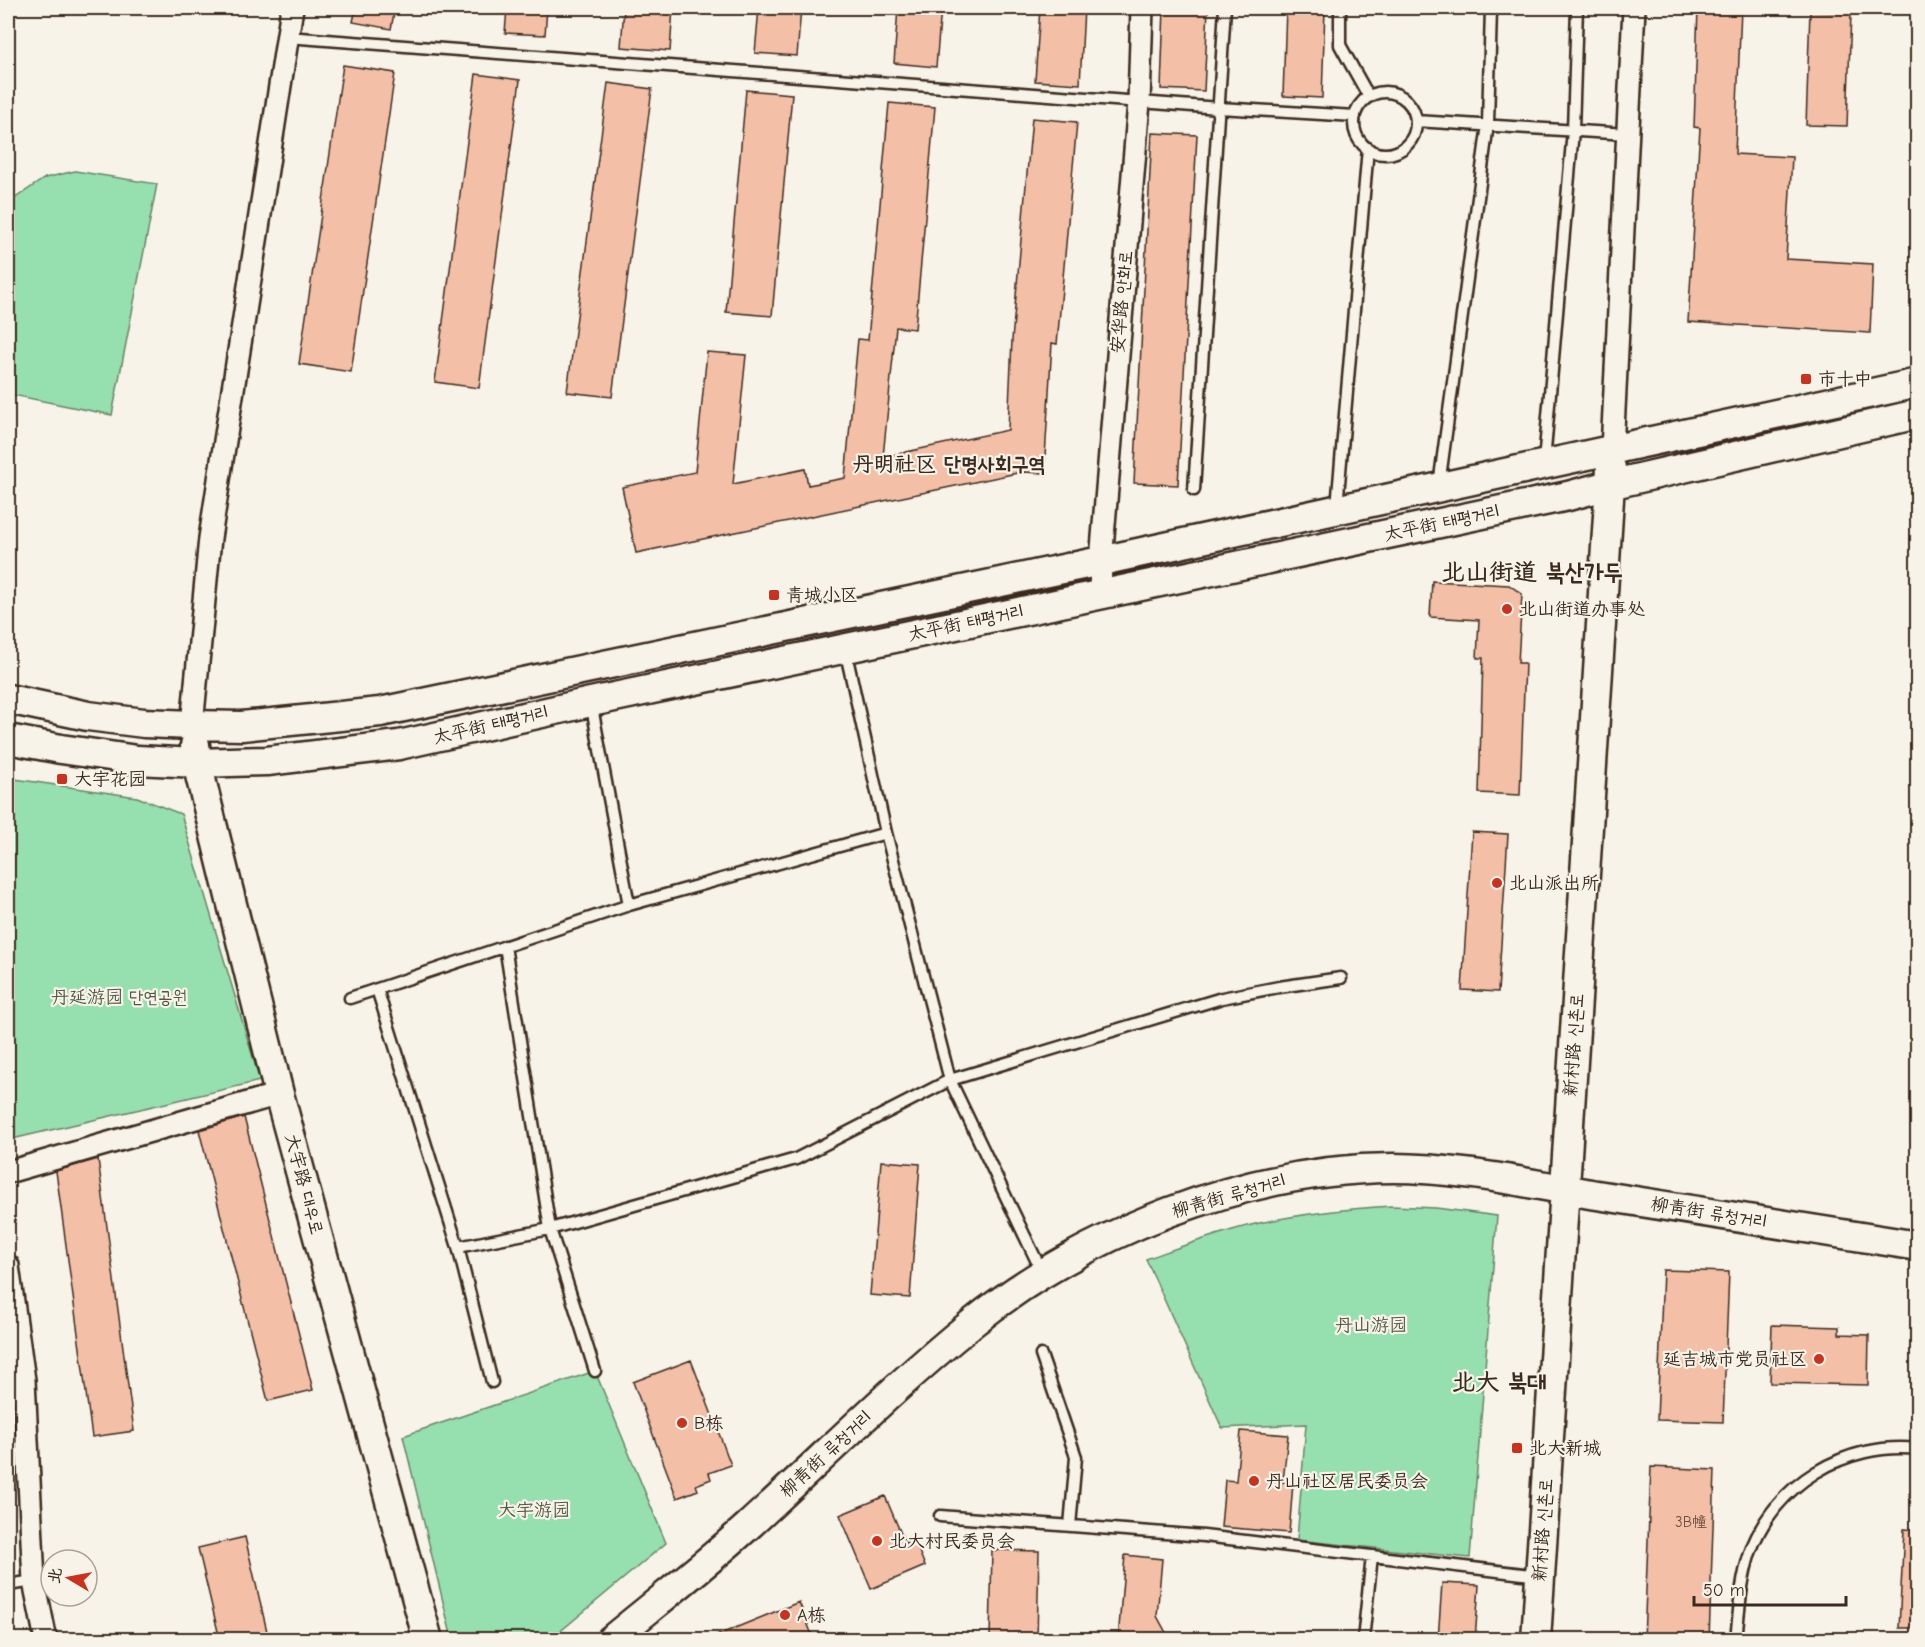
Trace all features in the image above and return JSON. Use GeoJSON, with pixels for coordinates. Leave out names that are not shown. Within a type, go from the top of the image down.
{"type":"FeatureCollection","features":[{"type":"Feature","properties":{"kind":"main road","name":"太平街 태평거리"},"geometry":{"type":"LineString","coordinates":[[8,699],[88,716],[144,723],[192,725],[242,726],[380,712],[1101,561],[1917,383]]}},
{"type":"Feature","properties":{"kind":"main road","name":"太平街 태평거리"},"geometry":{"type":"LineString","coordinates":[[8,739],[137,760],[197,763],[267,761],[399,745],[591,702],[1449,522],[1917,414]]}},
{"type":"Feature","properties":{"kind":"main road","name":"新村路 신촌로"},"geometry":{"type":"LineString","coordinates":[[1536,1640],[1612,450]]}},
{"type":"Feature","properties":{"kind":"main road","name":"大宇路 대우로"},"geometry":{"type":"LineString","coordinates":[[192,725],[197,763],[279,1094],[428,1640]]}},
{"type":"Feature","properties":{"kind":"main road","name":"柳青街 류청거리"},"geometry":{"type":"LineString","coordinates":[[611,1640],[743,1531],[916,1371],[974,1322],[1043,1274],[1085,1249],[1196,1202],[1296,1178],[1393,1168],[1482,1175],[1917,1246]]}},
{"type":"Feature","properties":{"kind":"street"},"geometry":{"type":"LineString","coordinates":[[192,725],[210,537],[292,8]]}},
{"type":"Feature","properties":{"kind":"street","name":"安华路 안화로"},"geometry":{"type":"LineString","coordinates":[[1100,596],[1139,102],[1142,8]]}},
{"type":"Feature","properties":{"kind":"street"},"geometry":{"type":"LineString","coordinates":[[1612,450],[1634,8]]}},
{"type":"Feature","properties":{"kind":"street"},"geometry":{"type":"LineString","coordinates":[[8,1172],[279,1094]]}},
{"type":"Feature","properties":{"kind":"street"},"geometry":{"type":"LineString","coordinates":[[8,1266],[24,1380],[34,1581],[46,1640]]}},
{"type":"Feature","properties":{"kind":"lane"},"geometry":{"type":"LineString","coordinates":[[1194,490],[1225,8]]}},
{"type":"Feature","properties":{"kind":"lane"},"geometry":{"type":"LineString","coordinates":[[1340,8],[1340,45],[1369,97]]}},
{"type":"Feature","properties":{"kind":"lane"},"geometry":{"type":"LineString","coordinates":[[1439,488],[1488,124],[1491,8]]}},
{"type":"Feature","properties":{"kind":"lane"},"geometry":{"type":"LineString","coordinates":[[1544,465],[1573,130],[1577,8]]}},
{"type":"Feature","properties":{"kind":"lane"},"geometry":{"type":"LineString","coordinates":[[287,37],[1219,108],[1356,116]]}},
{"type":"Feature","properties":{"kind":"lane"},"geometry":{"type":"LineString","coordinates":[[1389,92],[1399,95],[1414,110],[1416,131],[1412,140],[1396,152],[1377,153],[1368,148],[1356,134],[1354,125],[1358,108],[1369,97],[1389,92]]}},
{"type":"Feature","properties":{"kind":"lane"},"geometry":{"type":"LineString","coordinates":[[1416,121],[1628,134]]}},
{"type":"Feature","properties":{"kind":"lane"},"geometry":{"type":"LineString","coordinates":[[1337,510],[1368,148]]}},
{"type":"Feature","properties":{"kind":"lane"},"geometry":{"type":"LineString","coordinates":[[845,649],[886,833],[950,1080],[1043,1274]]}},
{"type":"Feature","properties":{"kind":"lane"},"geometry":{"type":"LineString","coordinates":[[591,702],[629,905]]}},
{"type":"Feature","properties":{"kind":"lane"},"geometry":{"type":"LineString","coordinates":[[350,998],[629,905],[886,833]]}},
{"type":"Feature","properties":{"kind":"lane"},"geometry":{"type":"LineString","coordinates":[[505,946],[550,1229],[595,1371]]}},
{"type":"Feature","properties":{"kind":"lane"},"geometry":{"type":"LineString","coordinates":[[458,1247],[550,1229],[796,1159],[950,1080],[1222,999],[1341,978]]}},
{"type":"Feature","properties":{"kind":"lane"},"geometry":{"type":"LineString","coordinates":[[378,989],[458,1247],[492,1382]]}},
{"type":"Feature","properties":{"kind":"lane"},"geometry":{"type":"LineString","coordinates":[[1041,1355],[1076,1456],[1070,1526]]}},
{"type":"Feature","properties":{"kind":"lane"},"geometry":{"type":"LineString","coordinates":[[1737,1640],[1743,1579],[1749,1555],[1760,1532],[1782,1499],[1805,1478],[1862,1452],[1917,1449]]}},
{"type":"Feature","properties":{"kind":"lane"},"geometry":{"type":"LineString","coordinates":[[940,1516],[1204,1536],[1540,1576]]}},
{"type":"Feature","properties":{"kind":"lane"},"geometry":{"type":"LineString","coordinates":[[1364,1640],[1372,1556]]}},
{"type":"Feature","properties":{"kind":"lane"},"geometry":{"type":"LineString","coordinates":[[8,1585],[34,1581]]}},
{"type":"Feature","properties":{"kind":"green space"},"geometry":{"type":"Polygon","coordinates":[[[75,171],[157,184],[112,415],[8,394],[8,203],[45,178],[75,171]]]}},
{"type":"Feature","properties":{"kind":"green space","name":"丹延游园 단연공원"},"geometry":{"type":"Polygon","coordinates":[[[8,778],[137,797],[181,814],[260,1081],[8,1140],[8,778]]]}},
{"type":"Feature","properties":{"kind":"green space","name":"丹山游园"},"geometry":{"type":"Polygon","coordinates":[[[1392,1206],[1436,1208],[1497,1216],[1470,1558],[1297,1540],[1306,1424],[1222,1428],[1146,1259],[1221,1233],[1283,1218],[1392,1206]]]}},
{"type":"Feature","properties":{"kind":"green space","name":"大宇游园"},"geometry":{"type":"Polygon","coordinates":[[[595,1371],[666,1543],[551,1639],[452,1639],[403,1436],[595,1371]]]}},
{"type":"Feature","properties":{"kind":"building"},"geometry":{"type":"Polygon","coordinates":[[[356,8],[395,8],[391,29],[353,22],[356,8]]]}},
{"type":"Feature","properties":{"kind":"building"},"geometry":{"type":"Polygon","coordinates":[[[507,8],[547,8],[545,35],[505,33],[507,8]]]}},
{"type":"Feature","properties":{"kind":"building"},"geometry":{"type":"Polygon","coordinates":[[[624,8],[673,8],[670,51],[621,47],[624,8]]]}},
{"type":"Feature","properties":{"kind":"building"},"geometry":{"type":"Polygon","coordinates":[[[759,8],[801,8],[797,56],[755,53],[759,8]]]}},
{"type":"Feature","properties":{"kind":"building"},"geometry":{"type":"Polygon","coordinates":[[[898,8],[941,8],[936,67],[894,63],[898,8]]]}},
{"type":"Feature","properties":{"kind":"building"},"geometry":{"type":"Polygon","coordinates":[[[1040,8],[1084,8],[1080,84],[1035,81],[1040,8]]]}},
{"type":"Feature","properties":{"kind":"building"},"geometry":{"type":"Polygon","coordinates":[[[1164,8],[1208,8],[1204,91],[1161,89],[1164,8]]]}},
{"type":"Feature","properties":{"kind":"building"},"geometry":{"type":"Polygon","coordinates":[[[1286,8],[1325,8],[1322,98],[1283,96],[1286,8]]]}},
{"type":"Feature","properties":{"kind":"building"},"geometry":{"type":"Polygon","coordinates":[[[1698,8],[1741,8],[1735,154],[1792,157],[1786,259],[1873,264],[1870,333],[1688,322],[1700,128],[1694,127],[1698,8]]]}},
{"type":"Feature","properties":{"kind":"building"},"geometry":{"type":"Polygon","coordinates":[[[1810,11],[1851,13],[1847,126],[1806,125],[1810,11]]]}},
{"type":"Feature","properties":{"kind":"building"},"geometry":{"type":"Polygon","coordinates":[[[343,65],[395,73],[351,372],[299,364],[343,65]]]}},
{"type":"Feature","properties":{"kind":"building"},"geometry":{"type":"Polygon","coordinates":[[[476,74],[520,80],[479,388],[435,382],[476,74]]]}},
{"type":"Feature","properties":{"kind":"building"},"geometry":{"type":"Polygon","coordinates":[[[608,83],[652,89],[612,397],[567,392],[608,83]]]}},
{"type":"Feature","properties":{"kind":"building"},"geometry":{"type":"Polygon","coordinates":[[[746,90],[792,94],[772,316],[726,312],[746,90]]]}},
{"type":"Feature","properties":{"kind":"building"},"geometry":{"type":"Polygon","coordinates":[[[889,103],[935,107],[915,329],[896,327],[883,457],[1008,430],[1012,340],[1032,118],[1077,122],[1057,344],[1052,343],[1044,473],[1022,472],[636,553],[622,487],[695,472],[707,352],[746,355],[733,484],[805,469],[808,485],[845,478],[858,339],[868,340],[889,103]]]}},
{"type":"Feature","properties":{"kind":"building"},"geometry":{"type":"Polygon","coordinates":[[[1152,133],[1197,135],[1178,485],[1134,483],[1152,133]]]}},
{"type":"Feature","properties":{"kind":"building"},"geometry":{"type":"Polygon","coordinates":[[[1432,581],[1509,585],[1522,594],[1518,663],[1525,663],[1520,795],[1479,793],[1483,658],[1477,658],[1479,620],[1430,617],[1432,581]]]}},
{"type":"Feature","properties":{"kind":"building"},"geometry":{"type":"Polygon","coordinates":[[[1472,832],[1508,834],[1498,992],[1462,990],[1472,832]]]}},
{"type":"Feature","properties":{"kind":"building"},"geometry":{"type":"Polygon","coordinates":[[[244,1117],[313,1390],[268,1401],[199,1130],[244,1117]]]}},
{"type":"Feature","properties":{"kind":"building"},"geometry":{"type":"Polygon","coordinates":[[[98,1159],[134,1431],[92,1437],[56,1171],[98,1159]]]}},
{"type":"Feature","properties":{"kind":"building"},"geometry":{"type":"Polygon","coordinates":[[[881,1161],[920,1164],[910,1298],[870,1295],[881,1161]]]}},
{"type":"Feature","properties":{"kind":"building"},"geometry":{"type":"Polygon","coordinates":[[[1663,1270],[1729,1272],[1723,1422],[1657,1420],[1663,1270]]]}},
{"type":"Feature","properties":{"kind":"building","name":"延吉城市党员社区"},"geometry":{"type":"Polygon","coordinates":[[[1772,1325],[1839,1327],[1839,1334],[1869,1335],[1868,1385],[1770,1383],[1772,1325]]]}},
{"type":"Feature","properties":{"kind":"building","name":"B栋"},"geometry":{"type":"Polygon","coordinates":[[[691,1360],[731,1465],[709,1473],[711,1479],[696,1485],[698,1490],[677,1498],[633,1382],[691,1360]]]}},
{"type":"Feature","properties":{"kind":"building","name":"丹山社区居民委员会"},"geometry":{"type":"Polygon","coordinates":[[[1241,1431],[1288,1435],[1283,1482],[1293,1483],[1289,1533],[1221,1527],[1225,1480],[1236,1481],[1241,1431]]]}},
{"type":"Feature","properties":{"kind":"building"},"geometry":{"type":"Polygon","coordinates":[[[1651,1467],[1715,1470],[1709,1640],[1644,1640],[1651,1467]]]}},
{"type":"Feature","properties":{"kind":"building","name":"北大村民委员会"},"geometry":{"type":"Polygon","coordinates":[[[885,1496],[905,1543],[914,1539],[925,1566],[871,1589],[840,1515],[885,1496]]]}},
{"type":"Feature","properties":{"kind":"building"},"geometry":{"type":"Polygon","coordinates":[[[1904,1529],[1917,1530],[1917,1628],[1899,1628],[1904,1529]]]}},
{"type":"Feature","properties":{"kind":"building"},"geometry":{"type":"Polygon","coordinates":[[[245,1537],[269,1640],[220,1640],[198,1548],[245,1537]]]}},
{"type":"Feature","properties":{"kind":"building"},"geometry":{"type":"Polygon","coordinates":[[[992,1550],[1039,1551],[1037,1640],[990,1640],[992,1550]]]}},
{"type":"Feature","properties":{"kind":"building"},"geometry":{"type":"Polygon","coordinates":[[[1125,1555],[1162,1559],[1157,1616],[1170,1640],[1118,1640],[1125,1555]]]}},
{"type":"Feature","properties":{"kind":"building"},"geometry":{"type":"Polygon","coordinates":[[[1442,1583],[1479,1585],[1475,1640],[1438,1640],[1442,1583]]]}},
{"type":"Feature","properties":{"kind":"building","name":"A栋"},"geometry":{"type":"Polygon","coordinates":[[[799,1602],[814,1640],[708,1640],[708,1639],[799,1602]]]}},
{"type":"Feature","properties":{"kind":"place","name":"市十中"},"geometry":{"type":"Point","coordinates":[1806,379]}},
{"type":"Feature","properties":{"kind":"place","name":"青城小区"},"geometry":{"type":"Point","coordinates":[774,595]}},
{"type":"Feature","properties":{"kind":"place","name":"北山街道办事处"},"geometry":{"type":"Point","coordinates":[1507,609]}},
{"type":"Feature","properties":{"kind":"place","name":"大宇花园"},"geometry":{"type":"Point","coordinates":[62,779]}},
{"type":"Feature","properties":{"kind":"place","name":"北山派出所"},"geometry":{"type":"Point","coordinates":[1497,883]}},
{"type":"Feature","properties":{"kind":"place","name":"延吉城市党员社区"},"geometry":{"type":"Point","coordinates":[1819,1359]}},
{"type":"Feature","properties":{"kind":"place","name":"B栋"},"geometry":{"type":"Point","coordinates":[682,1423]}},
{"type":"Feature","properties":{"kind":"place","name":"北大新城"},"geometry":{"type":"Point","coordinates":[1517,1448]}},
{"type":"Feature","properties":{"kind":"place","name":"丹山社区居民委员会"},"geometry":{"type":"Point","coordinates":[1254,1481]}},
{"type":"Feature","properties":{"kind":"place","name":"北大村民委员会"},"geometry":{"type":"Point","coordinates":[877,1541]}},
{"type":"Feature","properties":{"kind":"place","name":"A栋"},"geometry":{"type":"Point","coordinates":[785,1615]}},
{"type":"Feature","properties":{"kind":"district","name":"丹明社区 단명사회구역"},"geometry":{"type":"Point","coordinates":[949,464]}},
{"type":"Feature","properties":{"kind":"district","name":"北山街道 북산가두"},"geometry":{"type":"Point","coordinates":[1532,572]}},
{"type":"Feature","properties":{"kind":"district","name":"北大 북대"},"geometry":{"type":"Point","coordinates":[1499,1382]}}]}
